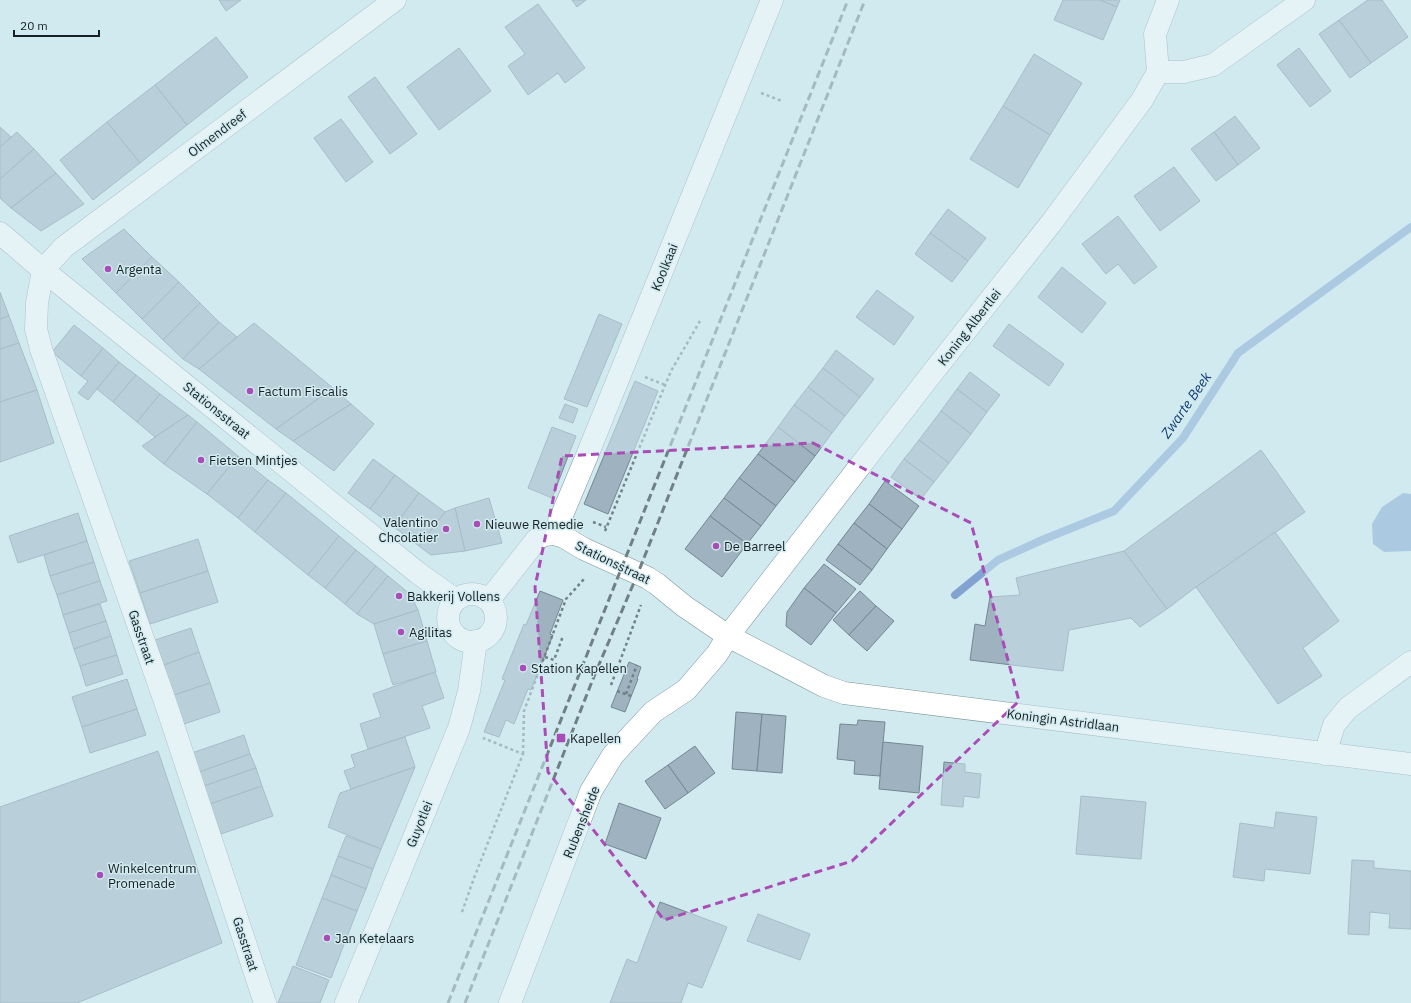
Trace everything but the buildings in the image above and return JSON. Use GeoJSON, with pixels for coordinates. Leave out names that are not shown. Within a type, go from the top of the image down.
{"type":"FeatureCollection","features":[{"type":"Feature","properties":{"kind":"street","name":"Olmendreef"},"geometry":{"type":"LineString","coordinates":[[43,270],[64,247],[395,0]]}},
{"type":"Feature","properties":{"kind":"street","name":"Koolkaai"},"geometry":{"type":"LineString","coordinates":[[554,534],[772,0]]}},
{"type":"Feature","properties":{"kind":"street"},"geometry":{"type":"LineString","coordinates":[[1168,0],[1154,34],[1158,72],[1184,72],[1213,65],[1304,0]]}},
{"type":"Feature","properties":{"kind":"street","name":"Koning Albertlei"},"geometry":{"type":"LineString","coordinates":[[728,636],[933,372],[1052,222],[1142,100],[1158,72]]}},
{"type":"Feature","properties":{"kind":"street","name":"Stationsstraat"},"geometry":{"type":"LineString","coordinates":[[0,233],[43,270],[418,573],[456,600]]}},
{"type":"Feature","properties":{"kind":"street","name":"Gasstraat"},"geometry":{"type":"LineString","coordinates":[[43,270],[37,303],[36,329],[41,349],[167,707],[266,1003]]}},
{"type":"Feature","properties":{"kind":"street","name":"Stationsstraat"},"geometry":{"type":"LineString","coordinates":[[554,534],[564,537],[595,554],[648,578],[684,606],[728,636]]}},
{"type":"Feature","properties":{"kind":"street"},"geometry":{"type":"LineString","coordinates":[[489,600],[537,539],[544,535],[554,534]]}},
{"type":"Feature","properties":{"kind":"street"},"geometry":{"type":"LineString","coordinates":[[467,594],[479,594],[489,600],[495,609],[496,619],[493,630],[486,637],[476,641],[466,641],[457,636],[450,628],[448,618],[450,608],[456,600],[467,594]]}},
{"type":"Feature","properties":{"kind":"street","name":"Koningin Astridlaan"},"geometry":{"type":"LineString","coordinates":[[728,636],[824,686],[844,693],[1411,764]]}},
{"type":"Feature","properties":{"kind":"street","name":"Rubensheide"},"geometry":{"type":"LineString","coordinates":[[510,1003],[591,791],[613,755],[653,712],[686,690],[717,654],[728,636]]}},
{"type":"Feature","properties":{"kind":"street","name":"Guyotlei"},"geometry":{"type":"LineString","coordinates":[[346,1003],[458,728],[469,690],[476,641]]}},
{"type":"Feature","properties":{"kind":"street"},"geometry":{"type":"LineString","coordinates":[[1325,754],[1334,724],[1348,708],[1411,662]]}},
{"type":"Feature","properties":{"kind":"path"},"geometry":{"type":"LineString","coordinates":[[772,97],[782,101]]}},
{"type":"Feature","properties":{"kind":"path"},"geometry":{"type":"LineString","coordinates":[[462,912],[481,860],[524,754],[524,711],[566,599],[585,579],[671,371],[700,321]]}},
{"type":"Feature","properties":{"kind":"path"},"geometry":{"type":"LineString","coordinates":[[611,685],[641,604],[657,584]]}},
{"type":"Feature","properties":{"kind":"path"},"geometry":{"type":"LineString","coordinates":[[545,657],[554,660],[563,636]]}},
{"type":"Feature","properties":{"kind":"path"},"geometry":{"type":"LineString","coordinates":[[626,694],[637,665]]}},
{"type":"Feature","properties":{"kind":"path"},"geometry":{"type":"LineString","coordinates":[[617,691],[631,696]]}},
{"type":"Feature","properties":{"kind":"path"},"geometry":{"type":"LineString","coordinates":[[458,728],[524,754]]}},
{"type":"Feature","properties":{"kind":"highlighted area"},"geometry":{"type":"Polygon","coordinates":[[[813,443],[971,523],[1019,701],[852,861],[664,920],[548,772],[535,587],[562,456],[813,443]]]}},
{"type":"Feature","properties":{"kind":"water"},"geometry":{"type":"Polygon","coordinates":[[[1403,493],[1411,494],[1411,551],[1384,552],[1373,544],[1372,524],[1382,507],[1403,493]]]}},
{"type":"Feature","properties":{"kind":"waterway","name":"Zwarte Beek"},"geometry":{"type":"LineString","coordinates":[[955,595],[998,560],[1042,540],[1114,511],[1183,438],[1238,353],[1411,227]]}},
{"type":"Feature","properties":{"kind":"railway"},"geometry":{"type":"LineString","coordinates":[[448,1003],[848,0]]}},
{"type":"Feature","properties":{"kind":"railway"},"geometry":{"type":"LineString","coordinates":[[465,1003],[595,674],[638,573],[865,0]]}},
{"type":"Feature","properties":{"kind":"place","name":"Argenta"},"geometry":{"type":"Point","coordinates":[108,269]}},
{"type":"Feature","properties":{"kind":"place","name":"Factum Fiscalis"},"geometry":{"type":"Point","coordinates":[250,391]}},
{"type":"Feature","properties":{"kind":"place","name":"Fietsen Mintjes"},"geometry":{"type":"Point","coordinates":[201,460]}},
{"type":"Feature","properties":{"kind":"place","name":"Nieuwe Remedie"},"geometry":{"type":"Point","coordinates":[477,524]}},
{"type":"Feature","properties":{"kind":"place","name":"Valentino Chcolatier"},"geometry":{"type":"Point","coordinates":[446,529]}},
{"type":"Feature","properties":{"kind":"place","name":"De Barreel"},"geometry":{"type":"Point","coordinates":[716,546]}},
{"type":"Feature","properties":{"kind":"place","name":"Bakkerij Vollens"},"geometry":{"type":"Point","coordinates":[399,596]}},
{"type":"Feature","properties":{"kind":"place","name":"Agilitas"},"geometry":{"type":"Point","coordinates":[401,632]}},
{"type":"Feature","properties":{"kind":"place","name":"Station Kapellen"},"geometry":{"type":"Point","coordinates":[523,668]}},
{"type":"Feature","properties":{"kind":"place","name":"Kapellen"},"geometry":{"type":"Point","coordinates":[561,738]}},
{"type":"Feature","properties":{"kind":"place","name":"Winkelcentrum Promenade"},"geometry":{"type":"Point","coordinates":[100,875]}},
{"type":"Feature","properties":{"kind":"place","name":"Jan Ketelaars"},"geometry":{"type":"Point","coordinates":[327,938]}}]}
